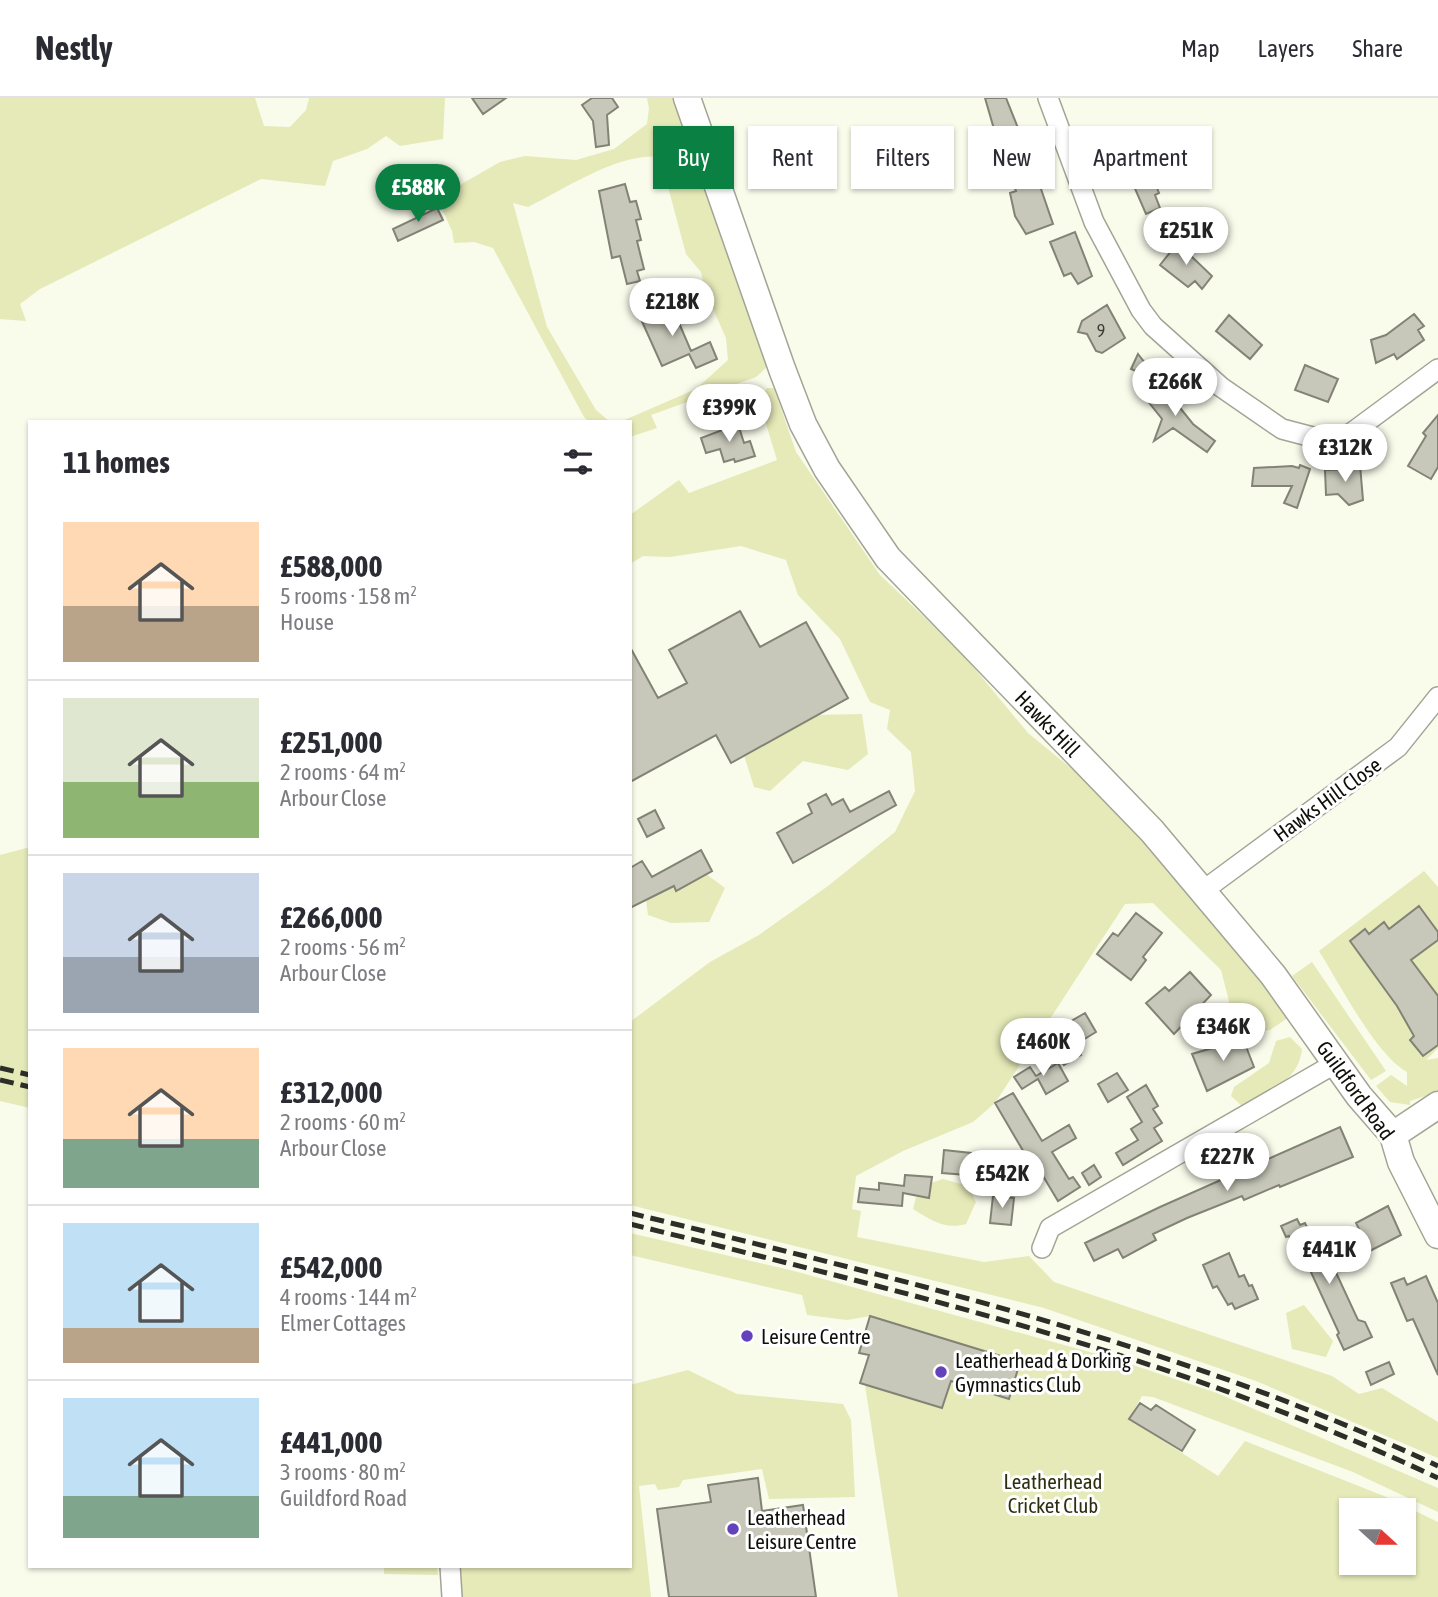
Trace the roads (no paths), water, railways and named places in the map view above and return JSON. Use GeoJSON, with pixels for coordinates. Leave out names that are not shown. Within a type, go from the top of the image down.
{"type":"FeatureCollection","features":[{"type":"Feature","properties":{"kind":"main road","name":"Hawks Hill"},"geometry":{"type":"LineString","coordinates":[[687,98],[746,273],[803,424],[827,469],[888,558],[1152,831],[1204,890]]}},
{"type":"Feature","properties":{"kind":"main road","name":"Guildford Road"},"geometry":{"type":"LineString","coordinates":[[1204,890],[1273,975],[1336,1063],[1393,1135],[1401,1162],[1438,1235]]}},
{"type":"Feature","properties":{"kind":"main road"},"geometry":{"type":"LineString","coordinates":[[1393,1135],[1438,1105]]}},
{"type":"Feature","properties":{"kind":"street"},"geometry":{"type":"LineString","coordinates":[[1048,98],[1094,222],[1141,310],[1153,326],[1221,387],[1282,429],[1320,439],[1350,434],[1438,369]]}},
{"type":"Feature","properties":{"kind":"street","name":"Hawks Hill Close"},"geometry":{"type":"LineString","coordinates":[[1204,890],[1398,747],[1438,697]]}},
{"type":"Feature","properties":{"kind":"street"},"geometry":{"type":"LineString","coordinates":[[1042,1248],[1050,1228],[1336,1063]]}},
{"type":"Feature","properties":{"kind":"street"},"geometry":{"type":"LineString","coordinates":[[450,1568],[452,1597]]}},
{"type":"Feature","properties":{"kind":"railway"},"geometry":{"type":"LineString","coordinates":[[0,1068],[28,1075]]}},
{"type":"Feature","properties":{"kind":"railway"},"geometry":{"type":"LineString","coordinates":[[0,1080],[28,1087]]}},
{"type":"Feature","properties":{"kind":"railway"},"geometry":{"type":"LineString","coordinates":[[632,1213],[938,1291],[1142,1350],[1341,1423],[1438,1466]]}},
{"type":"Feature","properties":{"kind":"railway"},"geometry":{"type":"LineString","coordinates":[[632,1224],[939,1302],[1142,1362],[1341,1435],[1438,1478]]}},
{"type":"Feature","properties":{"kind":"place","name":"Leisure Centre"},"geometry":{"type":"Point","coordinates":[747,1336]}},
{"type":"Feature","properties":{"kind":"place","name":"Leatherhead & Dorking Gymnastics Club"},"geometry":{"type":"Point","coordinates":[941,1372]}},
{"type":"Feature","properties":{"kind":"place","name":"Leatherhead Leisure Centre"},"geometry":{"type":"Point","coordinates":[733,1529]}},
{"type":"Feature","properties":{"kind":"park label","name":"Leatherhead Cricket Club"},"geometry":{"type":"Point","coordinates":[1053,1493]}}]}
